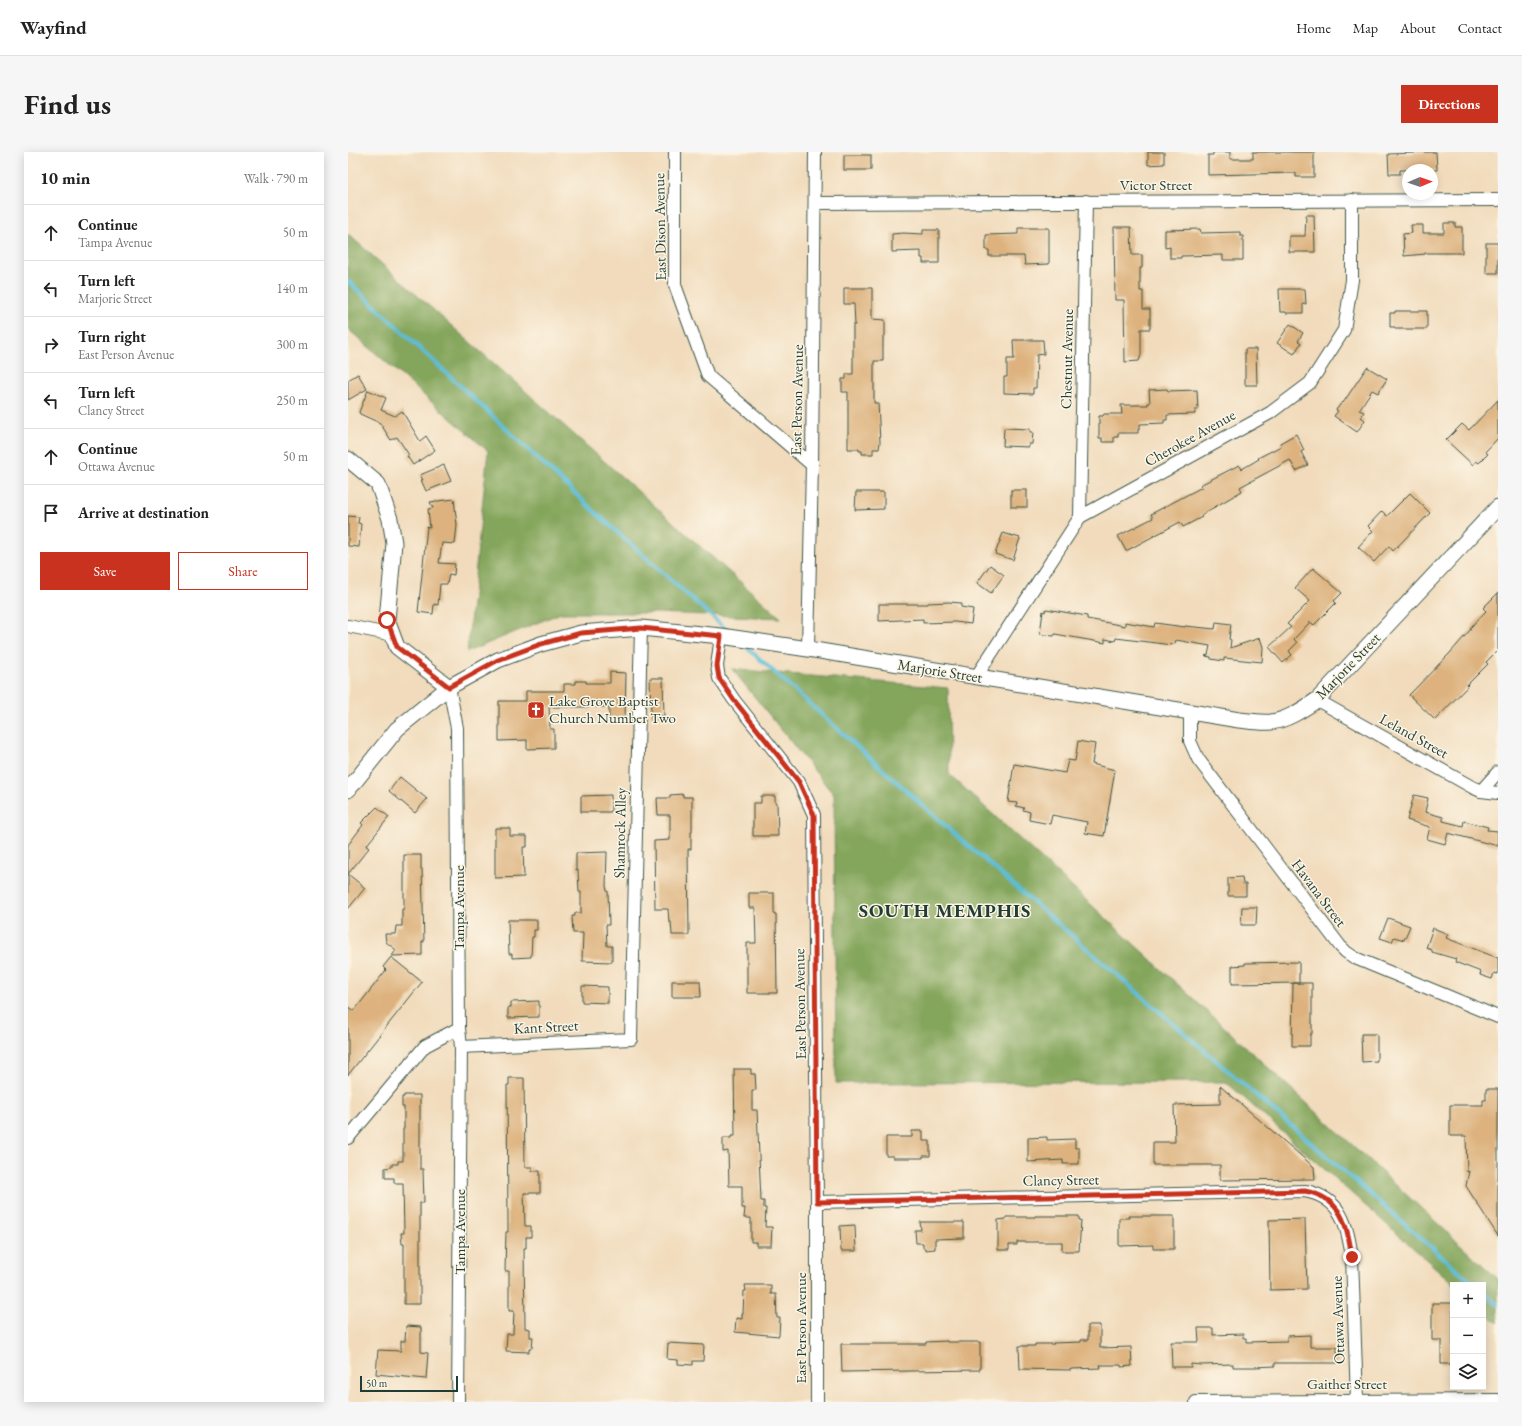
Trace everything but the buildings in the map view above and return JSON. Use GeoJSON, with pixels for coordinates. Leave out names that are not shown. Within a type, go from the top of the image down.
{"type":"FeatureCollection","features":[{"type":"Feature","properties":{"kind":"street","name":"East Dison Avenue"},"geometry":{"type":"LineString","coordinates":[[675,152],[675,284],[708,376],[812,465]]}},
{"type":"Feature","properties":{"kind":"street","name":"East Person Avenue"},"geometry":{"type":"LineString","coordinates":[[808,649],[812,465],[815,152]]}},
{"type":"Feature","properties":{"kind":"street","name":"Cherokee Avenue"},"geometry":{"type":"LineString","coordinates":[[976,677],[1080,517],[1270,413],[1310,383],[1344,330],[1352,280],[1352,200]]}},
{"type":"Feature","properties":{"kind":"street","name":"Victor Street"},"geometry":{"type":"LineString","coordinates":[[815,203],[1498,200]]}},
{"type":"Feature","properties":{"kind":"street","name":"Chestnut Avenue"},"geometry":{"type":"LineString","coordinates":[[1080,517],[1086,201]]}},
{"type":"Feature","properties":{"kind":"street"},"geometry":{"type":"LineString","coordinates":[[348,459],[378,484],[390,518],[394,543],[387,620],[397,647],[449,687]]}},
{"type":"Feature","properties":{"kind":"street","name":"Marjorie Street"},"geometry":{"type":"LineString","coordinates":[[348,790],[398,728],[449,687],[498,660],[541,644],[581,633],[641,628],[755,641],[1239,720],[1272,722],[1300,712],[1317,700],[1498,507]]}},
{"type":"Feature","properties":{"kind":"street"},"geometry":{"type":"LineString","coordinates":[[348,626],[393,635]]}},
{"type":"Feature","properties":{"kind":"street","name":"Shamrock Alley"},"geometry":{"type":"LineString","coordinates":[[631,1039],[641,628]]}},
{"type":"Feature","properties":{"kind":"street","name":"East Person Avenue"},"geometry":{"type":"LineString","coordinates":[[721,636],[717,666],[719,678],[734,700],[799,782],[814,815],[817,1402]]}},
{"type":"Feature","properties":{"kind":"street","name":"Tampa Avenue"},"geometry":{"type":"LineString","coordinates":[[449,687],[457,728],[461,1047],[458,1402]]}},
{"type":"Feature","properties":{"kind":"street","name":"Leland Street"},"geometry":{"type":"LineString","coordinates":[[1317,700],[1472,787],[1482,791],[1498,793]]}},
{"type":"Feature","properties":{"kind":"street","name":"Havana Street"},"geometry":{"type":"LineString","coordinates":[[1190,711],[1190,741],[1198,759],[1346,952],[1356,958],[1498,1017]]}},
{"type":"Feature","properties":{"kind":"street"},"geometry":{"type":"LineString","coordinates":[[1482,791],[1498,772]]}},
{"type":"Feature","properties":{"kind":"street"},"geometry":{"type":"LineString","coordinates":[[348,1138],[425,1046],[460,1028]]}},
{"type":"Feature","properties":{"kind":"street","name":"Kant Street"},"geometry":{"type":"LineString","coordinates":[[461,1047],[631,1039]]}},
{"type":"Feature","properties":{"kind":"street","name":"Clancy Street"},"geometry":{"type":"LineString","coordinates":[[817,1202],[1305,1191]]}},
{"type":"Feature","properties":{"kind":"street","name":"Ottawa Avenue"},"geometry":{"type":"LineString","coordinates":[[1305,1191],[1316,1193],[1328,1199],[1337,1208],[1345,1222],[1349,1238],[1352,1257],[1357,1400]]}},
{"type":"Feature","properties":{"kind":"street","name":"Gaither Street"},"geometry":{"type":"LineString","coordinates":[[1196,1402],[1498,1400]]}},
{"type":"Feature","properties":{"kind":"green space"},"geometry":{"type":"Polygon","coordinates":[[[348,234],[781,618],[656,613],[561,613],[467,652],[488,451],[348,329],[348,234]]]}},
{"type":"Feature","properties":{"kind":"green space"},"geometry":{"type":"Polygon","coordinates":[[[732,669],[948,688],[949,774],[1498,1279],[1498,1323],[1486,1313],[1486,1282],[1452,1282],[1226,1082],[836,1083],[834,795],[732,669]]]}},
{"type":"Feature","properties":{"kind":"waterway"},"geometry":{"type":"LineString","coordinates":[[348,281],[596,513],[729,632]]}},
{"type":"Feature","properties":{"kind":"waterway"},"geometry":{"type":"LineString","coordinates":[[743,644],[949,829],[1472,1282]]}},
{"type":"Feature","properties":{"kind":"waterway"},"geometry":{"type":"LineString","coordinates":[[1486,1295],[1498,1305]]}},
{"type":"Feature","properties":{"kind":"place","name":"Lake Grove Baptist Church Number Two"},"geometry":{"type":"Point","coordinates":[536,710]}},
{"type":"Feature","properties":{"kind":"district","name":"SOUTH MEMPHIS"},"geometry":{"type":"Point","coordinates":[945,910]}},
{"type":"Feature","properties":{"kind":"route"},"geometry":{"type":"LineString","coordinates":[[387,620],[397,647],[449,687],[498,660],[541,644],[581,633],[641,628],[721,636],[717,666],[719,678],[734,700],[799,782],[814,815],[817,1202],[1305,1191],[1316,1193],[1328,1199],[1337,1208],[1345,1222],[1352,1257]]}}]}
